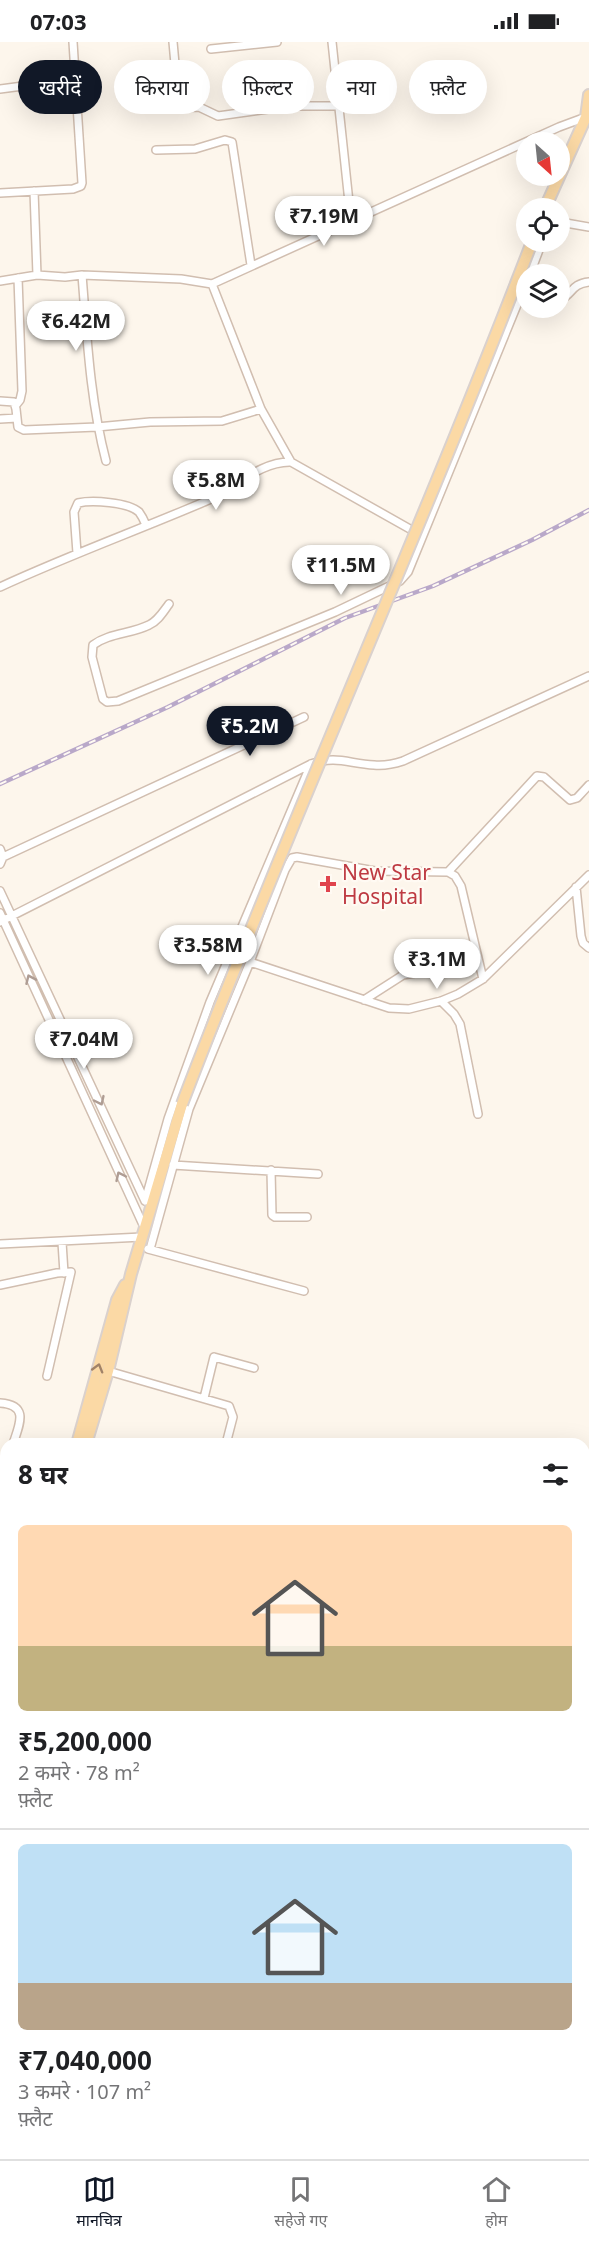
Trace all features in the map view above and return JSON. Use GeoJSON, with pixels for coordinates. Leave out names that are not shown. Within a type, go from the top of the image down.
{"type":"FeatureCollection","features":[{"type":"Feature","properties":{"kind":"main road"},"geometry":{"type":"LineString","coordinates":[[550,198],[587,115],[589,95]]}},
{"type":"Feature","properties":{"kind":"main road"},"geometry":{"type":"LineString","coordinates":[[78,1438],[117,1300],[131,1274],[144,1240],[149,1212],[182,1104],[233,971],[480,379],[528,252]]}},
{"type":"Feature","properties":{"kind":"main road"},"geometry":{"type":"LineString","coordinates":[[88,1438],[108,1371],[131,1274]]}},
{"type":"Feature","properties":{"kind":"street"},"geometry":{"type":"LineString","coordinates":[[73,42],[74,60]]}},
{"type":"Feature","properties":{"kind":"street"},"geometry":{"type":"LineString","coordinates":[[173,42],[175,60]]}},
{"type":"Feature","properties":{"kind":"street"},"geometry":{"type":"LineString","coordinates":[[211,49],[277,42]]}},
{"type":"Feature","properties":{"kind":"street"},"geometry":{"type":"LineString","coordinates":[[332,42],[334,60]]}},
{"type":"Feature","properties":{"kind":"street"},"geometry":{"type":"LineString","coordinates":[[0,89],[18,87]]}},
{"type":"Feature","properties":{"kind":"street"},"geometry":{"type":"LineString","coordinates":[[210,112],[218,116],[290,106],[326,106]]}},
{"type":"Feature","properties":{"kind":"street"},"geometry":{"type":"LineString","coordinates":[[0,193],[73,189],[81,186],[78,114]]}},
{"type":"Feature","properties":{"kind":"street"},"geometry":{"type":"LineString","coordinates":[[339,114],[351,221]]}},
{"type":"Feature","properties":{"kind":"street"},"geometry":{"type":"LineString","coordinates":[[0,281],[37,275],[66,277],[82,275],[181,279],[212,284],[587,115]]}},
{"type":"Feature","properties":{"kind":"street"},"geometry":{"type":"LineString","coordinates":[[156,150],[195,149],[225,140],[232,142],[251,265]]}},
{"type":"Feature","properties":{"kind":"street"},"geometry":{"type":"LineString","coordinates":[[34,191],[37,275]]}},
{"type":"Feature","properties":{"kind":"street"},"geometry":{"type":"LineString","coordinates":[[570,224],[589,227]]}},
{"type":"Feature","properties":{"kind":"street"},"geometry":{"type":"LineString","coordinates":[[82,275],[92,397],[106,461]]}},
{"type":"Feature","properties":{"kind":"street"},"geometry":{"type":"LineString","coordinates":[[18,278],[22,391],[16,405],[18,428],[222,421],[261,409]]}},
{"type":"Feature","properties":{"kind":"street"},"geometry":{"type":"LineString","coordinates":[[570,291],[573,287],[589,282]]}},
{"type":"Feature","properties":{"kind":"street"},"geometry":{"type":"LineString","coordinates":[[212,284],[261,409],[291,462]]}},
{"type":"Feature","properties":{"kind":"street"},"geometry":{"type":"LineString","coordinates":[[169,604],[160,617],[149,626],[103,639],[93,645],[92,657],[103,699],[107,702],[118,701],[335,612],[400,581],[408,572],[516,318]]}},
{"type":"Feature","properties":{"kind":"street"},"geometry":{"type":"LineString","coordinates":[[0,401],[14,402],[16,405]]}},
{"type":"Feature","properties":{"kind":"street"},"geometry":{"type":"LineString","coordinates":[[0,419],[17,418]]}},
{"type":"Feature","properties":{"kind":"street"},"geometry":{"type":"LineString","coordinates":[[0,587],[77,553],[207,502],[271,466],[283,462],[291,462],[423,536]]}},
{"type":"Feature","properties":{"kind":"street"},"geometry":{"type":"LineString","coordinates":[[77,553],[74,513],[78,503],[86,501],[130,507],[139,513],[146,525]]}},
{"type":"Feature","properties":{"kind":"street"},"geometry":{"type":"LineString","coordinates":[[2,921],[311,764],[329,759],[373,765],[404,761],[589,676]]}},
{"type":"Feature","properties":{"kind":"street"},"geometry":{"type":"LineString","coordinates":[[0,849],[1,861],[304,717]]}},
{"type":"Feature","properties":{"kind":"street"},"geometry":{"type":"LineString","coordinates":[[145,1201],[168,1119],[210,1002],[311,764]]}},
{"type":"Feature","properties":{"kind":"street"},"geometry":{"type":"LineString","coordinates":[[448,872],[537,776],[544,777],[570,800],[577,798],[589,785]]}},
{"type":"Feature","properties":{"kind":"street"},"geometry":{"type":"LineString","coordinates":[[144,1240],[173,1165],[189,1109],[250,962],[285,870],[292,858],[375,870],[448,872],[455,876],[460,886],[483,979]]}},
{"type":"Feature","properties":{"kind":"street"},"geometry":{"type":"LineString","coordinates":[[250,962],[399,1010],[441,1002],[483,979],[589,875]]}},
{"type":"Feature","properties":{"kind":"street"},"geometry":{"type":"LineString","coordinates":[[576,887],[581,936],[583,943],[589,948]]}},
{"type":"Feature","properties":{"kind":"street"},"geometry":{"type":"LineString","coordinates":[[0,891],[149,1212]]}},
{"type":"Feature","properties":{"kind":"street"},"geometry":{"type":"LineString","coordinates":[[0,913],[144,1240]]}},
{"type":"Feature","properties":{"kind":"street"},"geometry":{"type":"LineString","coordinates":[[364,1000],[403,975],[479,963]]}},
{"type":"Feature","properties":{"kind":"street"},"geometry":{"type":"LineString","coordinates":[[441,1002],[454,1014],[460,1024],[478,1114]]}},
{"type":"Feature","properties":{"kind":"street"},"geometry":{"type":"LineString","coordinates":[[173,1165],[318,1174]]}},
{"type":"Feature","properties":{"kind":"street"},"geometry":{"type":"LineString","coordinates":[[271,1170],[272,1215],[275,1217],[307,1217]]}},
{"type":"Feature","properties":{"kind":"street"},"geometry":{"type":"LineString","coordinates":[[0,1244],[144,1240],[304,1292]]}},
{"type":"Feature","properties":{"kind":"street"},"geometry":{"type":"LineString","coordinates":[[62,1242],[64,1273]]}},
{"type":"Feature","properties":{"kind":"street"},"geometry":{"type":"LineString","coordinates":[[0,1286],[71,1272],[47,1376]]}},
{"type":"Feature","properties":{"kind":"street"},"geometry":{"type":"LineString","coordinates":[[204,1398],[213,1358],[254,1368]]}},
{"type":"Feature","properties":{"kind":"street"},"geometry":{"type":"LineString","coordinates":[[108,1371],[225,1404],[231,1409],[233,1417],[228,1438]]}},
{"type":"Feature","properties":{"kind":"street"},"geometry":{"type":"LineString","coordinates":[[0,1403],[17,1407],[20,1416],[14,1438]]}},
{"type":"Feature","properties":{"kind":"railway"},"geometry":{"type":"LineString","coordinates":[[0,784],[168,707],[345,618],[433,586],[532,540],[589,510]]}},
{"type":"Feature","properties":{"kind":"place","name":"New Star Hospital"},"geometry":{"type":"Point","coordinates":[328,884]}}]}
